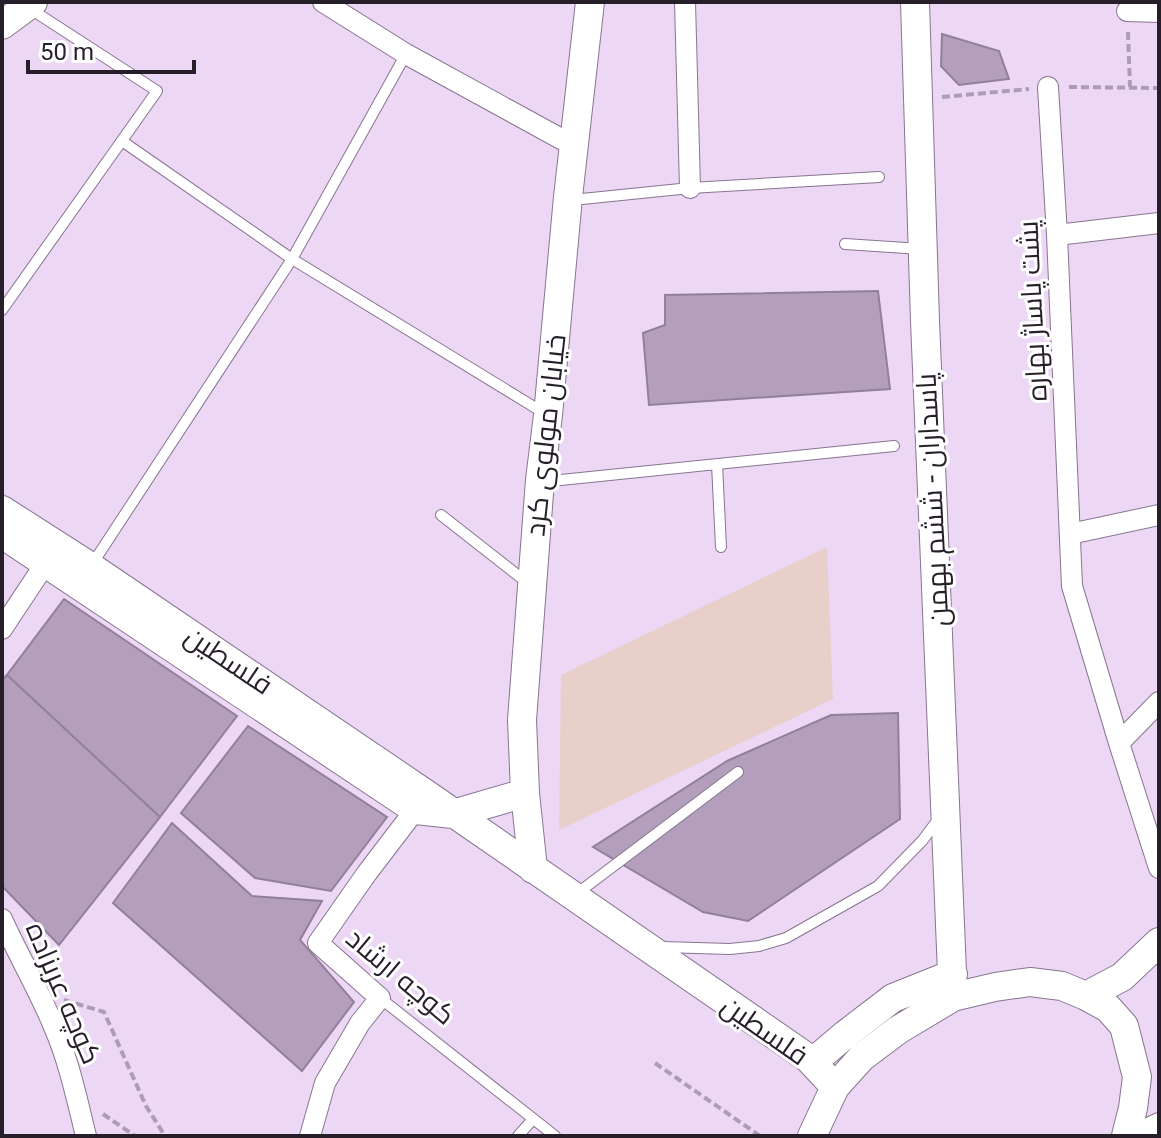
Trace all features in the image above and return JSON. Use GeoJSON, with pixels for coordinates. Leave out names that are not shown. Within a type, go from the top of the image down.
{"type":"FeatureCollection","features":[{"type":"Feature","properties":{"kind":"main road","name":"خیابان مولوی کرد"},"geometry":{"type":"LineString","coordinates":[[533,869],[521,731],[540,480],[590,2]]}},
{"type":"Feature","properties":{"kind":"main road","name":"پاسداران - ششم بهمن"},"geometry":{"type":"LineString","coordinates":[[915,2],[953,986]]}},
{"type":"Feature","properties":{"kind":"main road"},"geometry":{"type":"LineString","coordinates":[[2,25],[30,4]]}},
{"type":"Feature","properties":{"kind":"main road","name":"فلسطین"},"geometry":{"type":"LineString","coordinates":[[2,510],[52,554],[217,679],[421,802],[453,814],[813,1062],[835,1087]]}},
{"type":"Feature","properties":{"kind":"main road","name":"فلسطین"},"geometry":{"type":"LineString","coordinates":[[2,534],[91,567],[421,802]]}},
{"type":"Feature","properties":{"kind":"main road"},"geometry":{"type":"LineString","coordinates":[[453,814],[525,793]]}},
{"type":"Feature","properties":{"kind":"main road"},"geometry":{"type":"LineString","coordinates":[[1097,1002],[1159,942]]}},
{"type":"Feature","properties":{"kind":"main road"},"geometry":{"type":"LineString","coordinates":[[1097,1002],[1159,961]]}},
{"type":"Feature","properties":{"kind":"main road"},"geometry":{"type":"LineString","coordinates":[[813,1062],[893,998],[953,986],[995,987],[1030,982],[1062,986],[1097,1002],[1124,1026],[1137,1077],[1128,1136]]}},
{"type":"Feature","properties":{"kind":"main road"},"geometry":{"type":"LineString","coordinates":[[812,1136],[835,1087],[862,1057],[953,986]]}},
{"type":"Feature","properties":{"kind":"street"},"geometry":{"type":"LineString","coordinates":[[323,2],[406,54],[574,146]]}},
{"type":"Feature","properties":{"kind":"street"},"geometry":{"type":"LineString","coordinates":[[685,2],[690,188]]}},
{"type":"Feature","properties":{"kind":"street"},"geometry":{"type":"LineString","coordinates":[[1127,11],[1159,12]]}},
{"type":"Feature","properties":{"kind":"street","name":"پشت پاساژ بهاره"},"geometry":{"type":"LineString","coordinates":[[1048,87],[1072,586],[1159,868]]}},
{"type":"Feature","properties":{"kind":"street"},"geometry":{"type":"LineString","coordinates":[[1057,235],[1159,223]]}},
{"type":"Feature","properties":{"kind":"street"},"geometry":{"type":"LineString","coordinates":[[1070,534],[1159,515]]}},
{"type":"Feature","properties":{"kind":"street"},"geometry":{"type":"LineString","coordinates":[[2,629],[52,554]]}},
{"type":"Feature","properties":{"kind":"street"},"geometry":{"type":"LineString","coordinates":[[1119,743],[1159,702]]}},
{"type":"Feature","properties":{"kind":"street","name":"کوچه ارشاد"},"geometry":{"type":"LineString","coordinates":[[380,998],[318,943],[421,802]]}},
{"type":"Feature","properties":{"kind":"street","name":"کوچه عربزاده"},"geometry":{"type":"LineString","coordinates":[[2,919],[55,1029],[86,1136]]}},
{"type":"Feature","properties":{"kind":"street"},"geometry":{"type":"LineString","coordinates":[[310,1136],[325,1083],[360,1023],[380,998]]}},
{"type":"Feature","properties":{"kind":"street"},"geometry":{"type":"LineString","coordinates":[[1128,1136],[1159,1123]]}},
{"type":"Feature","properties":{"kind":"lane"},"geometry":{"type":"LineString","coordinates":[[2,310],[157,91],[30,4]]}},
{"type":"Feature","properties":{"kind":"lane"},"geometry":{"type":"LineString","coordinates":[[91,567],[292,259],[406,54]]}},
{"type":"Feature","properties":{"kind":"lane"},"geometry":{"type":"LineString","coordinates":[[122,141],[292,259],[548,415]]}},
{"type":"Feature","properties":{"kind":"lane"},"geometry":{"type":"LineString","coordinates":[[568,197],[582,199],[690,188],[879,177]]}},
{"type":"Feature","properties":{"kind":"lane"},"geometry":{"type":"LineString","coordinates":[[845,244],[923,249]]}},
{"type":"Feature","properties":{"kind":"lane"},"geometry":{"type":"LineString","coordinates":[[540,480],[894,446]]}},
{"type":"Feature","properties":{"kind":"lane"},"geometry":{"type":"LineString","coordinates":[[717,464],[721,547]]}},
{"type":"Feature","properties":{"kind":"lane"},"geometry":{"type":"LineString","coordinates":[[441,515],[531,585]]}},
{"type":"Feature","properties":{"kind":"lane"},"geometry":{"type":"LineString","coordinates":[[573,897],[738,772]]}},
{"type":"Feature","properties":{"kind":"lane"},"geometry":{"type":"LineString","coordinates":[[644,945],[712,950],[759,946],[786,938],[878,886],[922,841],[946,809]]}},
{"type":"Feature","properties":{"kind":"lane","name":"کوچه ارشاد"},"geometry":{"type":"LineString","coordinates":[[380,998],[555,1136]]}},
{"type":"Feature","properties":{"kind":"lane"},"geometry":{"type":"LineString","coordinates":[[518,1136],[533,1119]]}},
{"type":"Feature","properties":{"kind":"path"},"geometry":{"type":"LineString","coordinates":[[1127,11],[1130,87]]}},
{"type":"Feature","properties":{"kind":"path"},"geometry":{"type":"LineString","coordinates":[[39,992],[104,1012],[146,1106],[165,1136]]}},
{"type":"Feature","properties":{"kind":"path"},"geometry":{"type":"LineString","coordinates":[[655,1063],[760,1136]]}},
{"type":"Feature","properties":{"kind":"path"},"geometry":{"type":"LineString","coordinates":[[75,1094],[135,1136]]}},
{"type":"Feature","properties":{"kind":"shaded area"},"geometry":{"type":"Polygon","coordinates":[[[827,547],[833,699],[559,830],[561,675],[827,547]]]}},
{"type":"Feature","properties":{"kind":"building"},"geometry":{"type":"Polygon","coordinates":[[[942,34],[999,51],[1009,79],[959,85],[941,66],[942,34]]]}},
{"type":"Feature","properties":{"kind":"building"},"geometry":{"type":"Polygon","coordinates":[[[878,291],[890,389],[649,405],[643,333],[665,325],[665,295],[878,291]]]}},
{"type":"Feature","properties":{"kind":"building"},"geometry":{"type":"Polygon","coordinates":[[[64,599],[237,716],[160,817],[7,675],[64,599]]]}},
{"type":"Feature","properties":{"kind":"building"},"geometry":{"type":"Polygon","coordinates":[[[7,675],[160,817],[59,945],[2,886],[2,680],[7,675]]]}},
{"type":"Feature","properties":{"kind":"building"},"geometry":{"type":"Polygon","coordinates":[[[898,713],[900,819],[748,921],[703,912],[593,847],[727,761],[831,715],[898,713]]]}},
{"type":"Feature","properties":{"kind":"building"},"geometry":{"type":"Polygon","coordinates":[[[248,726],[387,817],[331,891],[255,878],[181,813],[248,726]]]}},
{"type":"Feature","properties":{"kind":"building"},"geometry":{"type":"Polygon","coordinates":[[[172,823],[252,896],[322,901],[300,940],[354,1002],[302,1071],[113,903],[172,823]]]}}]}
